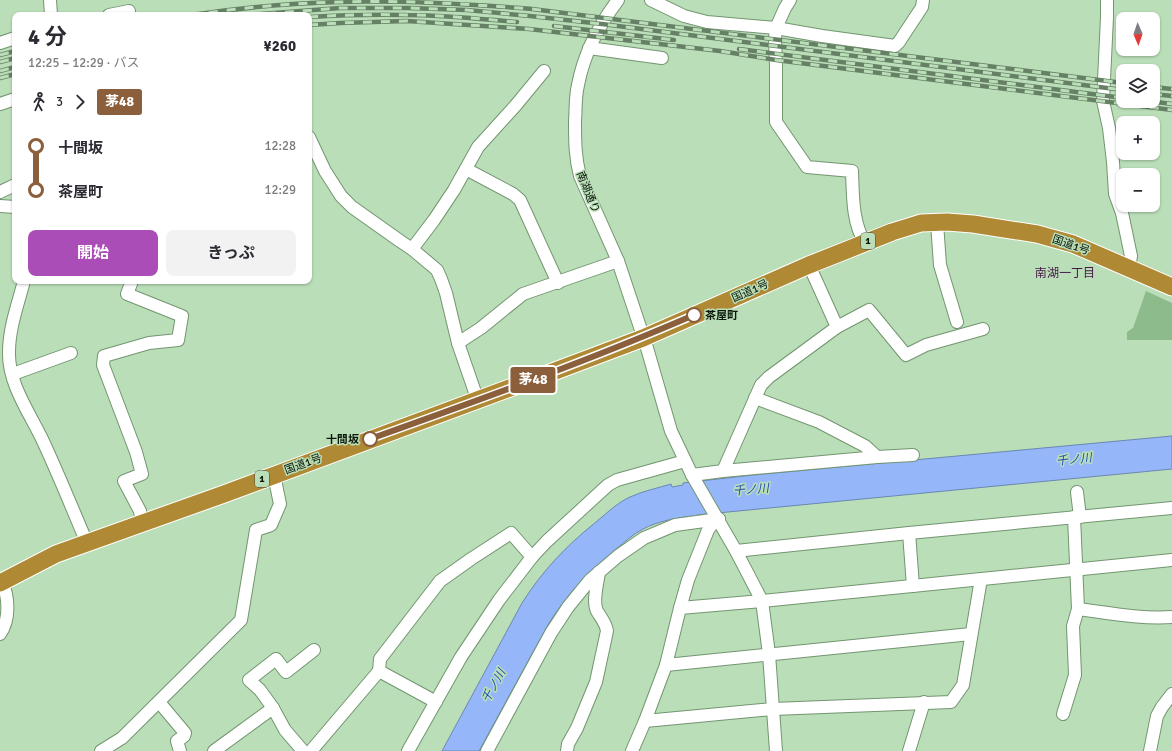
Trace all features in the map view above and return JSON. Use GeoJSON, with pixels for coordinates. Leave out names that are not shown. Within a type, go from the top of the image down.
{"type":"FeatureCollection","features":[{"type":"Feature","properties":{"kind":"highway","name":"国道1号"},"geometry":{"type":"LineString","coordinates":[[1,583],[56,554],[86,542],[478,401],[643,338],[810,265],[892,232],[921,223],[973,224],[1038,234],[1073,244],[1172,287]]}},
{"type":"Feature","properties":{"kind":"street"},"geometry":{"type":"LineString","coordinates":[[50,0],[50,12]]}},
{"type":"Feature","properties":{"kind":"street","name":"南湖通り"},"geometry":{"type":"LineString","coordinates":[[618,0],[605,18],[589,48],[577,86],[574,145],[576,161],[580,176],[618,261],[671,431],[692,475],[719,519],[762,601],[769,654],[776,751]]}},
{"type":"Feature","properties":{"kind":"street"},"geometry":{"type":"LineString","coordinates":[[651,0],[684,16],[707,22],[776,28],[895,46],[922,8],[923,0]]}},
{"type":"Feature","properties":{"kind":"street"},"geometry":{"type":"LineString","coordinates":[[790,0],[776,28],[776,122],[807,167],[852,171],[854,211],[860,235],[865,243]]}},
{"type":"Feature","properties":{"kind":"street"},"geometry":{"type":"LineString","coordinates":[[1107,0],[1103,101],[1109,128],[1115,194],[1122,213],[1131,256],[1129,268]]}},
{"type":"Feature","properties":{"kind":"street"},"geometry":{"type":"LineString","coordinates":[[124,12],[129,11]]}},
{"type":"Feature","properties":{"kind":"street"},"geometry":{"type":"LineString","coordinates":[[0,43],[12,39]]}},
{"type":"Feature","properties":{"kind":"street"},"geometry":{"type":"LineString","coordinates":[[589,48],[662,58]]}},
{"type":"Feature","properties":{"kind":"street"},"geometry":{"type":"LineString","coordinates":[[412,249],[438,214],[478,147],[544,71]]}},
{"type":"Feature","properties":{"kind":"street"},"geometry":{"type":"LineString","coordinates":[[0,104],[12,100]]}},
{"type":"Feature","properties":{"kind":"street"},"geometry":{"type":"LineString","coordinates":[[312,143],[325,171],[341,196],[352,207],[412,249],[437,270],[442,279],[458,342],[478,401]]}},
{"type":"Feature","properties":{"kind":"street"},"geometry":{"type":"LineString","coordinates":[[466,169],[513,194],[520,200],[558,283]]}},
{"type":"Feature","properties":{"kind":"street"},"geometry":{"type":"LineString","coordinates":[[0,192],[12,186]]}},
{"type":"Feature","properties":{"kind":"street"},"geometry":{"type":"LineString","coordinates":[[0,206],[12,207]]}},
{"type":"Feature","properties":{"kind":"street"},"geometry":{"type":"LineString","coordinates":[[937,223],[940,265],[957,322]]}},
{"type":"Feature","properties":{"kind":"street"},"geometry":{"type":"LineString","coordinates":[[458,342],[481,328],[523,294],[618,261]]}},
{"type":"Feature","properties":{"kind":"street"},"geometry":{"type":"LineString","coordinates":[[810,265],[837,327]]}},
{"type":"Feature","properties":{"kind":"street"},"geometry":{"type":"LineString","coordinates":[[23,284],[13,321],[9,352],[12,374],[16,388],[42,439],[86,542]]}},
{"type":"Feature","properties":{"kind":"street"},"geometry":{"type":"LineString","coordinates":[[131,284],[127,294],[182,316],[178,340],[149,343],[104,356],[103,365],[136,452],[142,474],[124,481],[140,511],[142,523]]}},
{"type":"Feature","properties":{"kind":"street"},"geometry":{"type":"LineString","coordinates":[[723,471],[755,398],[769,377],[837,327],[869,310],[906,355],[926,345],[983,329]]}},
{"type":"Feature","properties":{"kind":"street"},"geometry":{"type":"LineString","coordinates":[[0,343],[9,352]]}},
{"type":"Feature","properties":{"kind":"street"},"geometry":{"type":"LineString","coordinates":[[12,374],[71,353]]}},
{"type":"Feature","properties":{"kind":"street"},"geometry":{"type":"LineString","coordinates":[[755,398],[820,422],[865,446],[877,457]]}},
{"type":"Feature","properties":{"kind":"street"},"geometry":{"type":"LineString","coordinates":[[692,475],[877,457],[913,455]]}},
{"type":"Feature","properties":{"kind":"street"},"geometry":{"type":"LineString","coordinates":[[408,751],[465,651],[499,600],[532,557],[547,541],[608,485],[617,480],[685,461]]}},
{"type":"Feature","properties":{"kind":"street"},"geometry":{"type":"LineString","coordinates":[[101,751],[122,738],[241,620],[256,530],[271,525],[280,504],[274,475]]}},
{"type":"Feature","properties":{"kind":"street"},"geometry":{"type":"LineString","coordinates":[[1063,714],[1075,675],[1073,626],[1078,609],[1078,492]]}},
{"type":"Feature","properties":{"kind":"street"},"geometry":{"type":"LineString","coordinates":[[736,551],[1172,508]]}},
{"type":"Feature","properties":{"kind":"street"},"geometry":{"type":"LineString","coordinates":[[488,751],[551,633],[568,607],[590,580],[618,556],[644,538],[675,525],[719,519]]}},
{"type":"Feature","properties":{"kind":"street"},"geometry":{"type":"LineString","coordinates":[[632,751],[666,665],[688,580],[708,530],[713,523],[719,519]]}},
{"type":"Feature","properties":{"kind":"street"},"geometry":{"type":"LineString","coordinates":[[311,751],[379,671],[380,659],[440,581],[511,533],[532,557]]}},
{"type":"Feature","properties":{"kind":"street"},"geometry":{"type":"LineString","coordinates":[[909,533],[913,586]]}},
{"type":"Feature","properties":{"kind":"street"},"geometry":{"type":"LineString","coordinates":[[680,608],[1172,560]]}},
{"type":"Feature","properties":{"kind":"street"},"geometry":{"type":"LineString","coordinates":[[567,751],[568,744],[577,728],[596,682],[607,631],[606,625],[596,610],[595,602],[600,572]]}},
{"type":"Feature","properties":{"kind":"street"},"geometry":{"type":"LineString","coordinates":[[645,721],[773,709],[951,702],[963,685],[980,579]]}},
{"type":"Feature","properties":{"kind":"street"},"geometry":{"type":"LineString","coordinates":[[0,634],[7,614],[6,591],[1,583]]}},
{"type":"Feature","properties":{"kind":"street"},"geometry":{"type":"LineString","coordinates":[[1078,609],[1129,616],[1158,618],[1172,617]]}},
{"type":"Feature","properties":{"kind":"street"},"geometry":{"type":"LineString","coordinates":[[666,665],[971,634]]}},
{"type":"Feature","properties":{"kind":"street"},"geometry":{"type":"LineString","coordinates":[[303,751],[285,730],[274,708],[260,690],[249,680],[276,659],[286,672],[314,650]]}},
{"type":"Feature","properties":{"kind":"street"},"geometry":{"type":"LineString","coordinates":[[379,671],[436,702]]}},
{"type":"Feature","properties":{"kind":"street"},"geometry":{"type":"LineString","coordinates":[[1150,751],[1157,716],[1172,694]]}},
{"type":"Feature","properties":{"kind":"street"},"geometry":{"type":"LineString","coordinates":[[159,702],[185,732],[179,746]]}},
{"type":"Feature","properties":{"kind":"street"},"geometry":{"type":"LineString","coordinates":[[909,751],[924,702]]}},
{"type":"Feature","properties":{"kind":"street"},"geometry":{"type":"LineString","coordinates":[[214,751],[274,708]]}},
{"type":"Feature","properties":{"kind":"green space"},"geometry":{"type":"Polygon","coordinates":[[[1146,291],[1172,303],[1172,340],[1127,340],[1127,332],[1133,328],[1146,291]]]}},
{"type":"Feature","properties":{"kind":"water","name":"千ノ川"},"geometry":{"type":"Polygon","coordinates":[[[1172,436],[1172,469],[697,515],[697,517],[693,516],[674,519],[649,526],[632,536],[606,558],[580,583],[556,612],[479,751],[442,751],[522,603],[538,580],[575,540],[612,508],[630,497],[671,484],[672,487],[683,485],[683,483],[753,475],[1172,436]]]}},
{"type":"Feature","properties":{"kind":"railway"},"geometry":{"type":"LineString","coordinates":[[213,12],[303,3],[340,2],[412,2],[508,7],[1116,82]]}},
{"type":"Feature","properties":{"kind":"railway"},"geometry":{"type":"LineString","coordinates":[[288,12],[340,8],[467,10],[602,24],[1116,89]]}},
{"type":"Feature","properties":{"kind":"railway"},"geometry":{"type":"LineString","coordinates":[[312,17],[346,15],[421,15],[517,22]]}},
{"type":"Feature","properties":{"kind":"railway"},"geometry":{"type":"LineString","coordinates":[[312,25],[407,21],[529,29],[720,51],[776,60],[1172,110]]}},
{"type":"Feature","properties":{"kind":"railway"},"geometry":{"type":"LineString","coordinates":[[554,26],[674,40]]}},
{"type":"Feature","properties":{"kind":"railway"},"geometry":{"type":"LineString","coordinates":[[739,49],[1116,97]]}},
{"type":"Feature","properties":{"kind":"railway"},"geometry":{"type":"LineString","coordinates":[[0,55],[12,52]]}},
{"type":"Feature","properties":{"kind":"railway"},"geometry":{"type":"LineString","coordinates":[[0,62],[12,59]]}},
{"type":"Feature","properties":{"kind":"railway"},"geometry":{"type":"LineString","coordinates":[[0,71],[12,68]]}},
{"type":"Feature","properties":{"kind":"railway"},"geometry":{"type":"LineString","coordinates":[[0,78],[12,75]]}},
{"type":"Feature","properties":{"kind":"railway"},"geometry":{"type":"LineString","coordinates":[[1160,88],[1172,89]]}},
{"type":"Feature","properties":{"kind":"railway"},"geometry":{"type":"LineString","coordinates":[[1160,95],[1172,96]]}},
{"type":"Feature","properties":{"kind":"railway"},"geometry":{"type":"LineString","coordinates":[[1160,102],[1172,104]]}},
{"type":"Feature","properties":{"kind":"bus line","name":"茅48"},"geometry":{"type":"LineString","coordinates":[[370,439],[478,401],[643,338],[694,315]]}},
{"type":"Feature","properties":{"kind":"place","name":"茶屋町"},"geometry":{"type":"Point","coordinates":[694,315]}},
{"type":"Feature","properties":{"kind":"place","name":"十間坂"},"geometry":{"type":"Point","coordinates":[370,439]}},
{"type":"Feature","properties":{"kind":"district","name":"南湖一丁目"},"geometry":{"type":"Point","coordinates":[1065,273]}}]}
